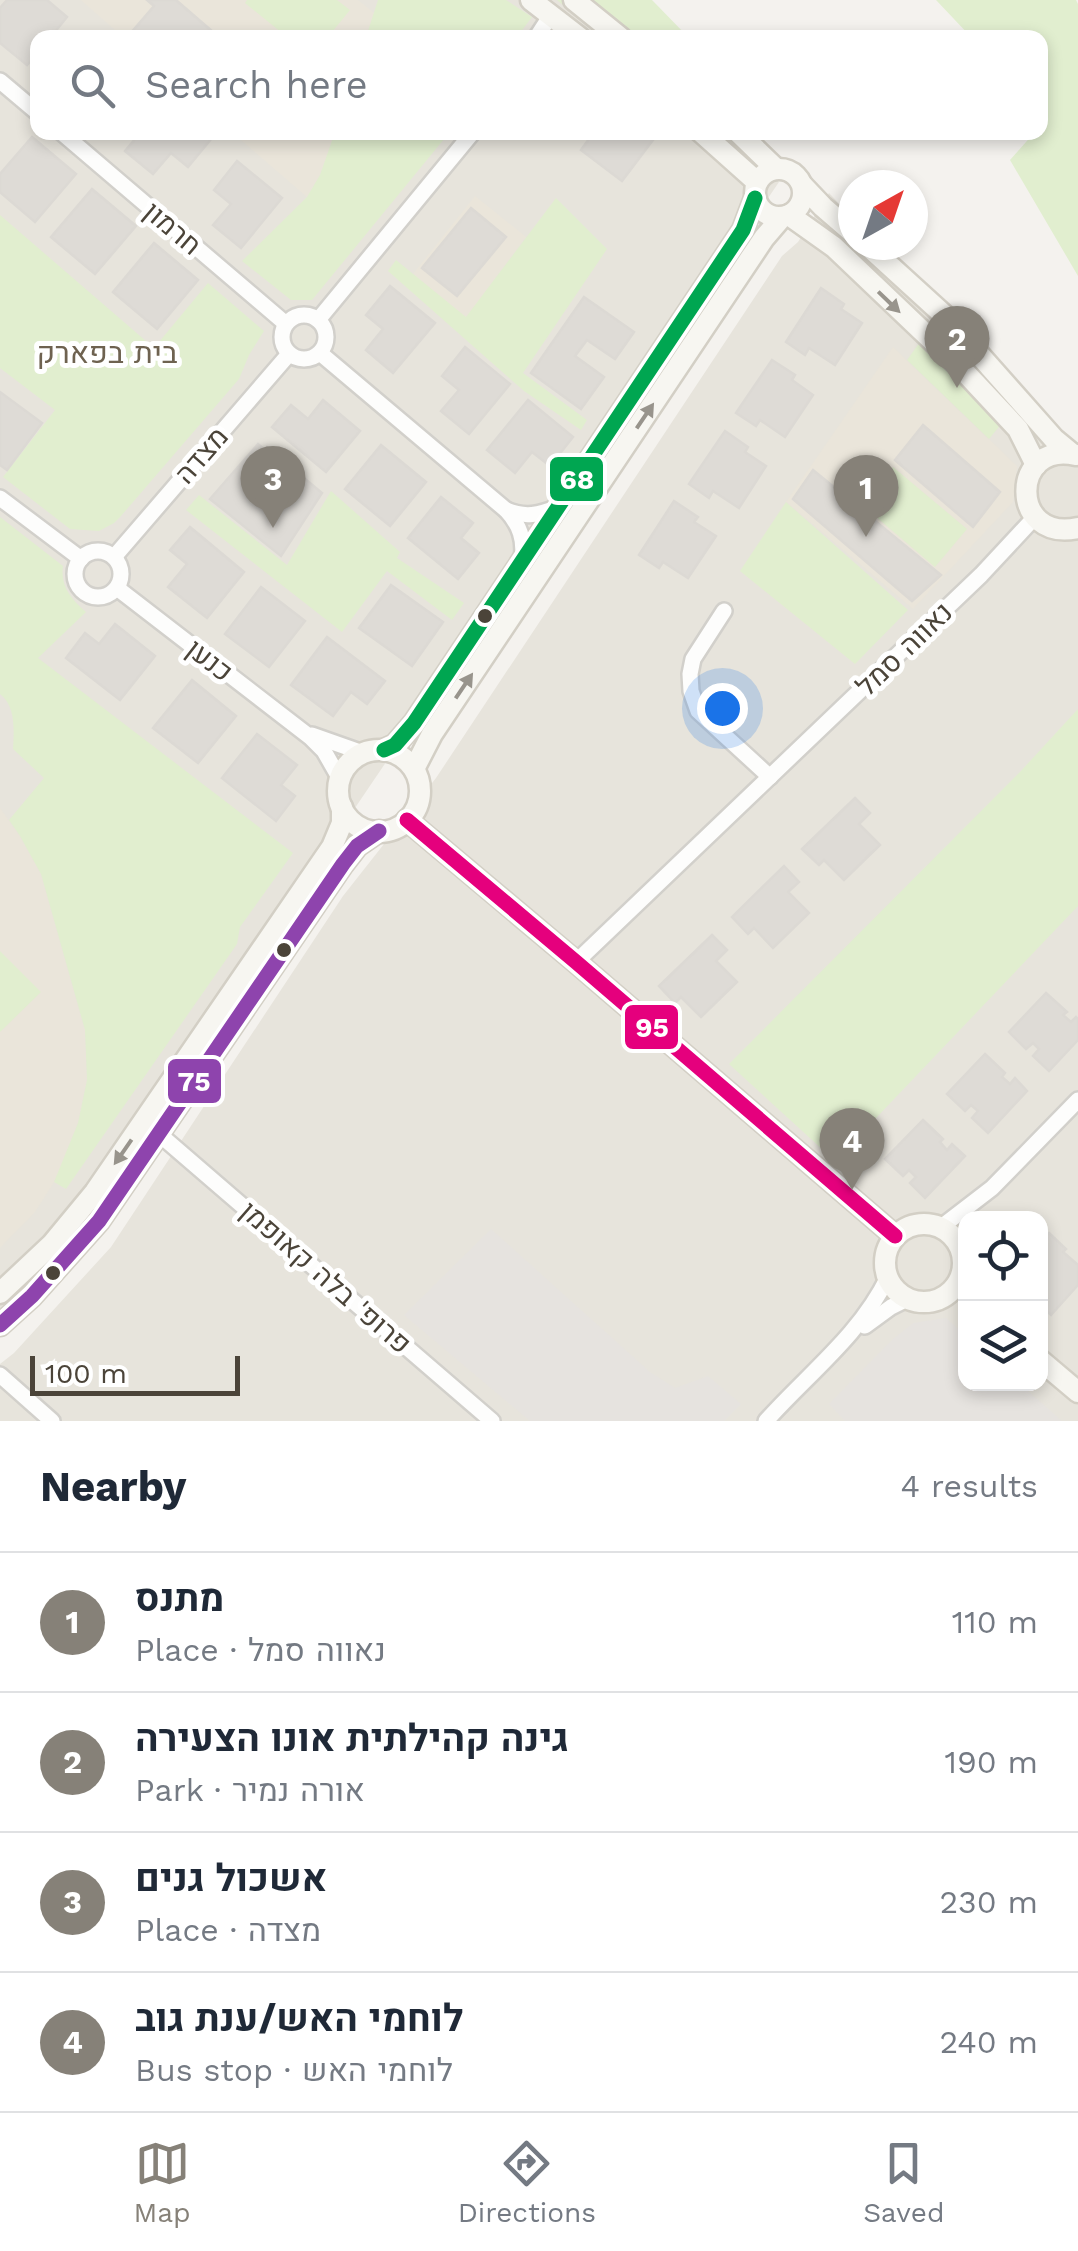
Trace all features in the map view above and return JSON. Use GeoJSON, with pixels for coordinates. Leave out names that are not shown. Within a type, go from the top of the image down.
{"type":"FeatureCollection","features":[{"type":"Feature","properties":{"kind":"street"},"geometry":{"type":"LineString","coordinates":[[531,0],[570,30]]}},
{"type":"Feature","properties":{"kind":"street"},"geometry":{"type":"LineString","coordinates":[[574,0],[611,30]]}},
{"type":"Feature","properties":{"kind":"street"},"geometry":{"type":"LineString","coordinates":[[542,30],[552,16]]}},
{"type":"Feature","properties":{"kind":"street"},"geometry":{"type":"LineString","coordinates":[[0,81],[30,106]]}},
{"type":"Feature","properties":{"kind":"street","name":"חרמון"},"geometry":{"type":"LineString","coordinates":[[69,140],[286,324]]}},
{"type":"Feature","properties":{"kind":"street"},"geometry":{"type":"LineString","coordinates":[[318,320],[465,140]]}},
{"type":"Feature","properties":{"kind":"street"},"geometry":{"type":"LineString","coordinates":[[709,140],[756,190],[762,210],[774,217],[785,216],[834,247],[961,368],[1018,429],[1036,464]]}},
{"type":"Feature","properties":{"kind":"street"},"geometry":{"type":"LineString","coordinates":[[746,140],[775,168]]}},
{"type":"Feature","properties":{"kind":"street"},"geometry":{"type":"LineString","coordinates":[[373,752],[401,756],[418,779],[419,801],[415,811],[390,830],[361,827],[348,817],[338,795],[340,779],[349,763],[373,752],[394,744],[414,723],[743,230],[761,176],[775,168],[795,174],[838,220]]}},
{"type":"Feature","properties":{"kind":"street"},"geometry":{"type":"LineString","coordinates":[[414,770],[432,734],[764,238],[800,206],[803,186]]}},
{"type":"Feature","properties":{"kind":"street"},"geometry":{"type":"LineString","coordinates":[[883,260],[945,316],[1054,440],[1074,454]]}},
{"type":"Feature","properties":{"kind":"street"},"geometry":{"type":"LineString","coordinates":[[304,315],[318,320],[326,340],[320,353],[301,360],[289,354],[282,343],[286,324],[304,315]]}},
{"type":"Feature","properties":{"kind":"street"},"geometry":{"type":"LineString","coordinates":[[320,353],[506,510],[520,530],[522,560]]}},
{"type":"Feature","properties":{"kind":"street","name":"מצדה"},"geometry":{"type":"LineString","coordinates":[[114,557],[289,354]]}},
{"type":"Feature","properties":{"kind":"street"},"geometry":{"type":"LineString","coordinates":[[1074,454],[1051,454],[1036,464],[1026,491],[1035,517],[1054,529],[1074,531]]}},
{"type":"Feature","properties":{"kind":"street"},"geometry":{"type":"LineString","coordinates":[[0,498],[81,559]]}},
{"type":"Feature","properties":{"kind":"street"},"geometry":{"type":"LineString","coordinates":[[506,510],[528,516],[558,507]]}},
{"type":"Feature","properties":{"kind":"street","name":"נאווה סמל"},"geometry":{"type":"LineString","coordinates":[[576,962],[968,588],[1035,517]]}},
{"type":"Feature","properties":{"kind":"street"},"geometry":{"type":"LineString","coordinates":[[97,551],[114,557],[121,575],[117,588],[105,596],[84,592],[75,572],[81,559],[97,551]]}},
{"type":"Feature","properties":{"kind":"street","name":"כנען"},"geometry":{"type":"LineString","coordinates":[[117,588],[304,732],[324,751],[340,779]]}},
{"type":"Feature","properties":{"kind":"street"},"geometry":{"type":"LineString","coordinates":[[724,611],[693,659],[691,691],[698,711],[770,777]]}},
{"type":"Feature","properties":{"kind":"street","name":"כנען"},"geometry":{"type":"LineString","coordinates":[[304,732],[373,752]]}},
{"type":"Feature","properties":{"kind":"street"},"geometry":{"type":"LineString","coordinates":[[0,1294],[72,1221],[152,1110],[332,847],[342,823],[342,807]]}},
{"type":"Feature","properties":{"kind":"street"},"geometry":{"type":"LineString","coordinates":[[407,820],[896,1236]]}},
{"type":"Feature","properties":{"kind":"street"},"geometry":{"type":"LineString","coordinates":[[0,1326],[43,1285],[99,1221],[343,864],[357,846],[379,831]]}},
{"type":"Feature","properties":{"kind":"street"},"geometry":{"type":"LineString","coordinates":[[940,1228],[992,1188],[1078,1100]]}},
{"type":"Feature","properties":{"kind":"street","name":"פרופ' בלה קאופמן"},"geometry":{"type":"LineString","coordinates":[[159,1134],[492,1421]]}},
{"type":"Feature","properties":{"kind":"street"},"geometry":{"type":"LineString","coordinates":[[977,1211],[992,1188]]}},
{"type":"Feature","properties":{"kind":"street"},"geometry":{"type":"LineString","coordinates":[[958,1241],[940,1228],[911,1226],[896,1236],[885,1262],[895,1289],[910,1298],[926,1302],[958,1292]]}},
{"type":"Feature","properties":{"kind":"street"},"geometry":{"type":"LineString","coordinates":[[766,1421],[842,1344],[878,1298],[888,1277]]}},
{"type":"Feature","properties":{"kind":"street"},"geometry":{"type":"LineString","coordinates":[[842,1344],[891,1307],[910,1298]]}},
{"type":"Feature","properties":{"kind":"street"},"geometry":{"type":"LineString","coordinates":[[1048,1367],[1078,1392]]}},
{"type":"Feature","properties":{"kind":"street"},"geometry":{"type":"LineString","coordinates":[[0,1375],[52,1421]]}},
{"type":"Feature","properties":{"kind":"shaded area"},"geometry":{"type":"Polygon","coordinates":[[[0,0],[562,0],[598,30],[30,30],[30,140],[729,140],[779,182],[0,1332],[0,0]]]}},
{"type":"Feature","properties":{"kind":"shaded area"},"geometry":{"type":"Polygon","coordinates":[[[81,0],[358,0],[374,13],[368,30],[115,30],[81,0]]]}},
{"type":"Feature","properties":{"kind":"shaded area"},"geometry":{"type":"Polygon","coordinates":[[[241,140],[332,140],[307,197],[241,140]]]}},
{"type":"Feature","properties":{"kind":"shaded area"},"geometry":{"type":"Polygon","coordinates":[[[829,193],[838,202],[838,260],[893,260],[1078,464],[1078,1421],[0,1421],[0,1364],[111,1247],[343,896],[436,778],[782,256],[798,242],[829,193]]]}},
{"type":"Feature","properties":{"kind":"shaded area"},"geometry":{"type":"Polygon","coordinates":[[[475,196],[526,237],[466,318],[413,274],[475,196]]]}},
{"type":"Feature","properties":{"kind":"shaded area"},"geometry":{"type":"Polygon","coordinates":[[[893,347],[1017,466],[1013,502],[913,609],[786,502],[893,347]]]}},
{"type":"Feature","properties":{"kind":"shaded area"},"geometry":{"type":"Polygon","coordinates":[[[0,808],[41,874],[85,1030],[87,1080],[78,1123],[58,1176],[35,1212],[0,1248],[0,808]]]}},
{"type":"Feature","properties":{"kind":"shaded area"},"geometry":{"type":"Polygon","coordinates":[[[491,1229],[650,1372],[675,1388],[708,1376],[741,1404],[724,1421],[530,1421],[404,1315],[491,1229]]]}},
{"type":"Feature","properties":{"kind":"shaded area"},"geometry":{"type":"Polygon","coordinates":[[[946,1318],[958,1329],[958,1391],[1028,1391],[1062,1421],[845,1421],[829,1404],[913,1323],[946,1318]]]}},
{"type":"Feature","properties":{"kind":"green space"},"geometry":{"type":"Polygon","coordinates":[[[337,0],[350,10],[334,30],[278,30],[245,3],[337,0]]]}},
{"type":"Feature","properties":{"kind":"green space"},"geometry":{"type":"Polygon","coordinates":[[[378,0],[506,0],[532,17],[522,30],[368,30],[378,0]]]}},
{"type":"Feature","properties":{"kind":"green space"},"geometry":{"type":"Polygon","coordinates":[[[557,0],[652,0],[681,30],[593,30],[557,0]]]}},
{"type":"Feature","properties":{"kind":"green space"},"geometry":{"type":"Polygon","coordinates":[[[936,0],[1076,0],[1078,4],[1078,276],[1010,160],[1028,140],[1048,140],[1048,30],[964,30],[936,0]]]}},
{"type":"Feature","properties":{"kind":"green space"},"geometry":{"type":"Polygon","coordinates":[[[332,140],[443,140],[312,300],[291,300],[242,261],[307,197],[332,140]]]}},
{"type":"Feature","properties":{"kind":"green space"},"geometry":{"type":"Polygon","coordinates":[[[556,198],[607,249],[523,373],[587,420],[581,430],[524,391],[388,271],[396,260],[466,317],[556,198]]]}},
{"type":"Feature","properties":{"kind":"green space"},"geometry":{"type":"Polygon","coordinates":[[[0,215],[154,348],[208,283],[264,331],[239,379],[121,516],[99,531],[70,529],[3,477],[55,410],[0,368],[0,215]]]}},
{"type":"Feature","properties":{"kind":"green space"},"geometry":{"type":"Polygon","coordinates":[[[925,335],[1007,417],[989,439],[907,360],[925,335]]]}},
{"type":"Feature","properties":{"kind":"green space"},"geometry":{"type":"Polygon","coordinates":[[[893,467],[967,529],[935,567],[862,505],[893,467]]]}},
{"type":"Feature","properties":{"kind":"green space"},"geometry":{"type":"Polygon","coordinates":[[[331,491],[400,552],[397,558],[464,603],[452,620],[387,571],[342,632],[186,510],[199,495],[287,565],[331,491]]]}},
{"type":"Feature","properties":{"kind":"green space"},"geometry":{"type":"Polygon","coordinates":[[[786,502],[908,610],[855,664],[740,571],[786,502]]]}},
{"type":"Feature","properties":{"kind":"green space"},"geometry":{"type":"Polygon","coordinates":[[[0,517],[63,566],[68,592],[86,612],[38,658],[293,853],[240,927],[237,944],[66,1189],[54,1182],[78,1123],[87,1080],[85,1030],[41,874],[9,820],[44,778],[13,749],[11,712],[0,694],[0,517]]]}},
{"type":"Feature","properties":{"kind":"green space"},"geometry":{"type":"Polygon","coordinates":[[[1078,709],[1078,906],[835,1161],[729,1064],[1078,709]]]}},
{"type":"Feature","properties":{"kind":"green space"},"geometry":{"type":"Polygon","coordinates":[[[0,951],[41,992],[0,1032],[0,951]]]}},
{"type":"Feature","properties":{"kind":"building"},"geometry":{"type":"Polygon","coordinates":[[[7,0],[47,0],[67,17],[56,30],[30,30],[27,65],[0,43],[0,8],[7,0]]]}},
{"type":"Feature","properties":{"kind":"building"},"geometry":{"type":"Polygon","coordinates":[[[147,0],[176,0],[211,30],[133,30],[154,6],[147,0]]]}},
{"type":"Feature","properties":{"kind":"building"},"geometry":{"type":"Polygon","coordinates":[[[30,139],[76,174],[35,222],[0,192],[0,174],[30,139]]]}},
{"type":"Feature","properties":{"kind":"building"},"geometry":{"type":"Polygon","coordinates":[[[134,140],[210,140],[188,167],[171,153],[153,174],[125,151],[134,140]]]}},
{"type":"Feature","properties":{"kind":"building"},"geometry":{"type":"Polygon","coordinates":[[[588,140],[653,140],[622,181],[581,150],[588,140]]]}},
{"type":"Feature","properties":{"kind":"building"},"geometry":{"type":"Polygon","coordinates":[[[237,161],[282,198],[241,248],[213,225],[231,204],[214,190],[237,161]]]}},
{"type":"Feature","properties":{"kind":"building"},"geometry":{"type":"Polygon","coordinates":[[[92,189],[136,226],[95,274],[51,237],[92,189]]]}},
{"type":"Feature","properties":{"kind":"building"},"geometry":{"type":"Polygon","coordinates":[[[471,208],[506,237],[457,296],[422,268],[471,208]]]}},
{"type":"Feature","properties":{"kind":"building"},"geometry":{"type":"Polygon","coordinates":[[[154,243],[198,280],[157,329],[113,292],[154,243]]]}},
{"type":"Feature","properties":{"kind":"building"},"geometry":{"type":"Polygon","coordinates":[[[390,286],[435,323],[393,373],[366,350],[383,329],[366,315],[390,286]]]}},
{"type":"Feature","properties":{"kind":"building"},"geometry":{"type":"Polygon","coordinates":[[[821,288],[862,323],[835,365],[809,348],[805,355],[786,342],[821,288]]]}},
{"type":"Feature","properties":{"kind":"building"},"geometry":{"type":"Polygon","coordinates":[[[584,297],[634,332],[615,359],[587,340],[575,356],[604,377],[581,409],[531,373],[584,297]]]}},
{"type":"Feature","properties":{"kind":"building"},"geometry":{"type":"Polygon","coordinates":[[[465,347],[510,384],[469,434],[441,411],[459,390],[442,376],[465,347]]]}},
{"type":"Feature","properties":{"kind":"building"},"geometry":{"type":"Polygon","coordinates":[[[772,360],[795,375],[792,380],[813,395],[785,437],[760,420],[756,426],[736,413],[772,360]]]}},
{"type":"Feature","properties":{"kind":"building"},"geometry":{"type":"Polygon","coordinates":[[[0,392],[42,423],[7,470],[0,465],[0,392]]]}},
{"type":"Feature","properties":{"kind":"building"},"geometry":{"type":"Polygon","coordinates":[[[323,400],[360,431],[326,472],[272,427],[291,405],[308,419],[323,400]]]}},
{"type":"Feature","properties":{"kind":"building"},"geometry":{"type":"Polygon","coordinates":[[[528,400],[573,437],[550,466],[532,452],[515,473],[487,450],[528,400]]]}},
{"type":"Feature","properties":{"kind":"building"},"geometry":{"type":"Polygon","coordinates":[[[923,425],[1000,492],[973,527],[895,460],[923,425]]]}},
{"type":"Feature","properties":{"kind":"building"},"geometry":{"type":"Polygon","coordinates":[[[725,431],[766,466],[739,508],[713,491],[709,498],[689,484],[725,431]]]}},
{"type":"Feature","properties":{"kind":"building"},"geometry":{"type":"Polygon","coordinates":[[[258,444],[265,450],[267,447],[322,493],[281,556],[210,499],[258,444]]]}},
{"type":"Feature","properties":{"kind":"building"},"geometry":{"type":"Polygon","coordinates":[[[381,445],[426,482],[390,526],[345,489],[381,445]]]}},
{"type":"Feature","properties":{"kind":"building"},"geometry":{"type":"Polygon","coordinates":[[[813,470],[941,575],[912,601],[793,499],[813,470]]]}},
{"type":"Feature","properties":{"kind":"building"},"geometry":{"type":"Polygon","coordinates":[[[441,497],[473,523],[461,538],[479,553],[458,579],[408,538],[441,497]]]}},
{"type":"Feature","properties":{"kind":"building"},"geometry":{"type":"Polygon","coordinates":[[[674,501],[698,517],[694,522],[716,536],[688,578],[663,562],[659,568],[639,555],[674,501]]]}},
{"type":"Feature","properties":{"kind":"building"},"geometry":{"type":"Polygon","coordinates":[[[190,527],[244,572],[207,618],[168,587],[187,564],[170,550],[190,527]]]}},
{"type":"Feature","properties":{"kind":"building"},"geometry":{"type":"Polygon","coordinates":[[[391,585],[443,622],[412,666],[359,628],[391,585]]]}},
{"type":"Feature","properties":{"kind":"building"},"geometry":{"type":"Polygon","coordinates":[[[261,587],[305,621],[269,667],[225,634],[261,587]]]}},
{"type":"Feature","properties":{"kind":"building"},"geometry":{"type":"Polygon","coordinates":[[[115,624],[155,656],[120,700],[66,658],[85,633],[99,644],[115,624]]]}},
{"type":"Feature","properties":{"kind":"building"},"geometry":{"type":"Polygon","coordinates":[[[327,637],[385,681],[367,704],[351,692],[333,716],[291,685],[327,637]]]}},
{"type":"Feature","properties":{"kind":"building"},"geometry":{"type":"Polygon","coordinates":[[[192,680],[236,716],[198,763],[153,728],[192,680]]]}},
{"type":"Feature","properties":{"kind":"building"},"geometry":{"type":"Polygon","coordinates":[[[257,734],[297,765],[281,785],[295,796],[276,821],[222,778],[257,734]]]}},
{"type":"Feature","properties":{"kind":"building"},"geometry":{"type":"Polygon","coordinates":[[[855,798],[870,813],[859,824],[880,845],[844,880],[824,860],[819,865],[802,849],[855,798]]]}},
{"type":"Feature","properties":{"kind":"building"},"geometry":{"type":"Polygon","coordinates":[[[784,866],[799,882],[788,892],[809,913],[773,948],[754,928],[748,934],[732,917],[784,866]]]}},
{"type":"Feature","properties":{"kind":"building"},"geometry":{"type":"Polygon","coordinates":[[[712,935],[727,950],[716,961],[737,982],[701,1017],[681,997],[675,1003],[659,986],[712,935]]]}},
{"type":"Feature","properties":{"kind":"building"},"geometry":{"type":"Polygon","coordinates":[[[1046,993],[1067,1012],[1063,1015],[1071,1022],[1078,1019],[1078,1040],[1049,1071],[1033,1056],[1039,1049],[1033,1043],[1026,1049],[1009,1032],[1046,993]]]}},
{"type":"Feature","properties":{"kind":"building"},"geometry":{"type":"Polygon","coordinates":[[[985,1054],[1005,1073],[1002,1077],[1010,1084],[1015,1078],[1027,1091],[988,1133],[972,1118],[978,1111],[971,1105],[965,1111],[947,1094],[985,1054]]]}},
{"type":"Feature","properties":{"kind":"building"},"geometry":{"type":"Polygon","coordinates":[[[923,1120],[943,1139],[940,1142],[947,1150],[952,1144],[965,1156],[925,1198],[910,1183],[916,1177],[909,1170],[903,1176],[885,1159],[923,1120]]]}},
{"type":"Feature","properties":{"kind":"building"},"geometry":{"type":"Polygon","coordinates":[[[1048,1234],[1078,1265],[1078,1285],[1051,1315],[1048,1312],[1048,1234]]]}},
{"type":"Feature","properties":{"kind":"transit line","name":"68"},"geometry":{"type":"LineString","coordinates":[[384,750],[395,745],[414,723],[743,230],[755,198]]}},
{"type":"Feature","properties":{"kind":"transit line","name":"95"},"geometry":{"type":"LineString","coordinates":[[407,820],[895,1236]]}},
{"type":"Feature","properties":{"kind":"transit line","name":"75"},"geometry":{"type":"LineString","coordinates":[[0,1325],[32,1296],[99,1221],[343,864],[357,846],[379,831]]}},
{"type":"Feature","properties":{"kind":"place","name":"גינה קהילתית אונו הצעירה"},"geometry":{"type":"Point","coordinates":[957,388]}},
{"type":"Feature","properties":{"kind":"place","name":"אשכול גנים"},"geometry":{"type":"Point","coordinates":[273,528]}},
{"type":"Feature","properties":{"kind":"place","name":"מתנס"},"geometry":{"type":"Point","coordinates":[866,537]}},
{"type":"Feature","properties":{"kind":"place","name":"לוחמי האש/ענת גוב"},"geometry":{"type":"Point","coordinates":[852,1190]}},
{"type":"Feature","properties":{"kind":"district","name":"בית בפארק"},"geometry":{"type":"Point","coordinates":[107,353]}}]}
